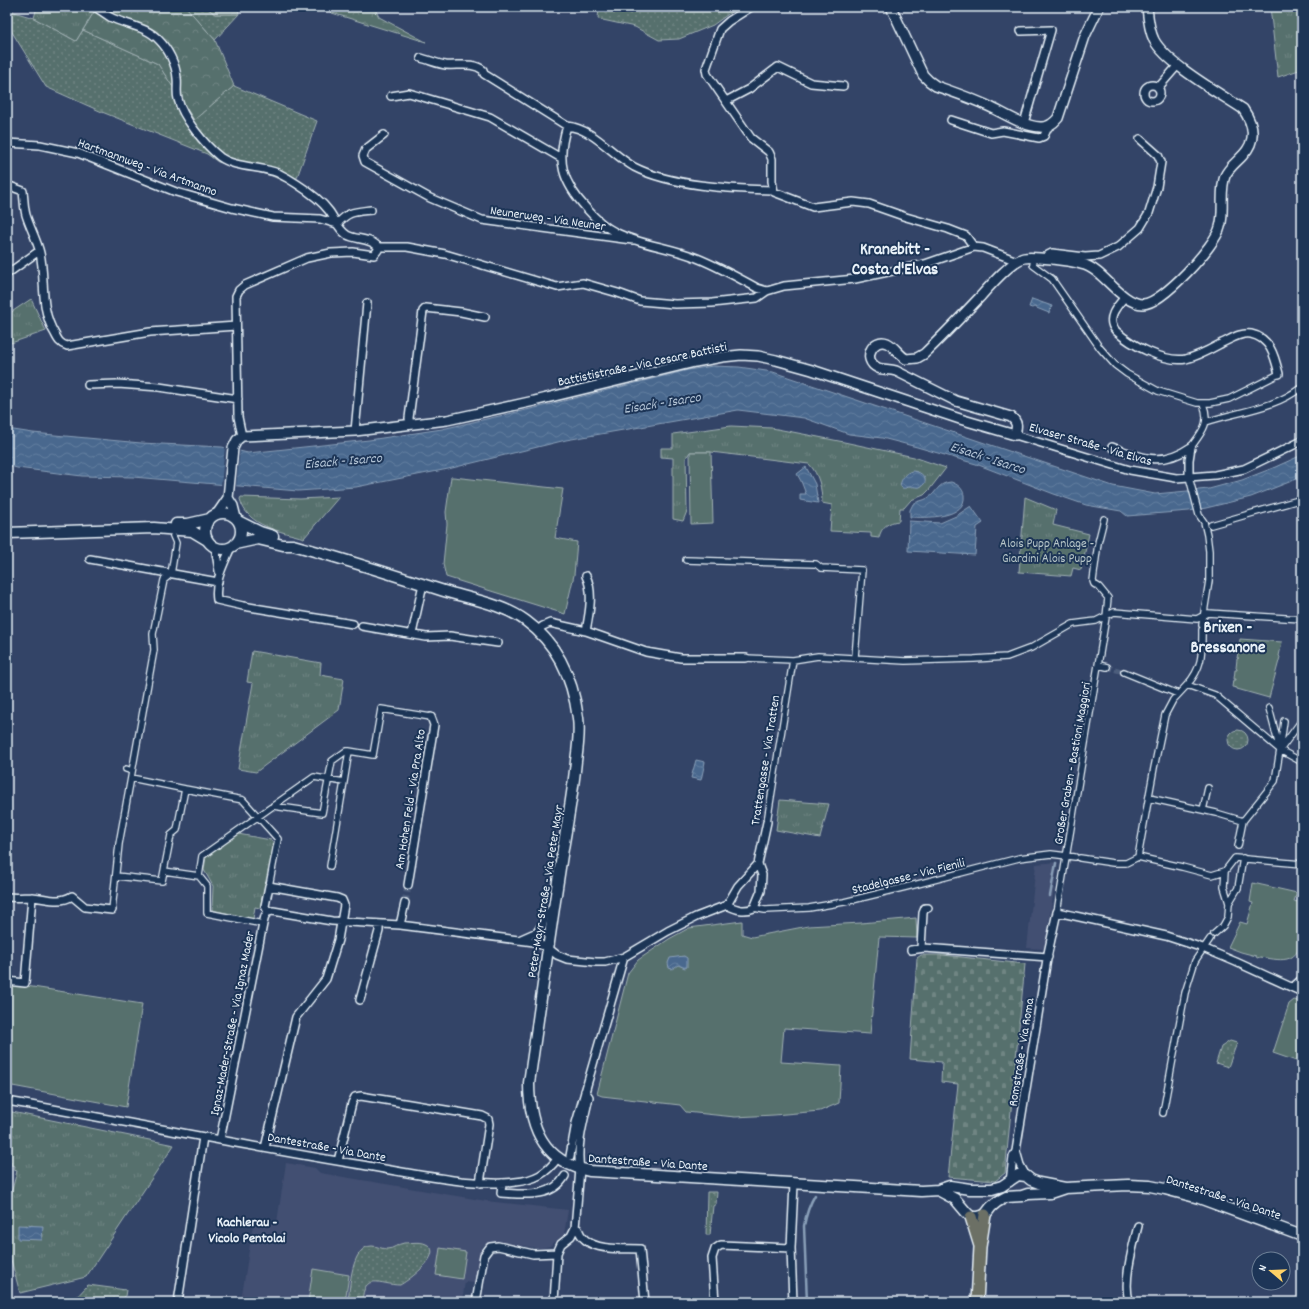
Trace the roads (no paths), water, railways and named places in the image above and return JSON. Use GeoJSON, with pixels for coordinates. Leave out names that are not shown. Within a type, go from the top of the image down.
{"type":"FeatureCollection","features":[{"type":"Feature","properties":{"kind":"main road"},"geometry":{"type":"LineString","coordinates":[[154,528],[173,524],[200,522],[213,516],[227,513],[260,532],[285,539],[293,545]]}},
{"type":"Feature","properties":{"kind":"main road"},"geometry":{"type":"LineString","coordinates":[[211,543],[205,531],[207,523],[213,516]]}},
{"type":"Feature","properties":{"kind":"main road"},"geometry":{"type":"LineString","coordinates":[[233,545],[240,535],[241,530],[237,519]]}},
{"type":"Feature","properties":{"kind":"main road"},"geometry":{"type":"LineString","coordinates":[[7,534],[154,528],[192,531],[211,543],[226,548],[258,539],[283,545],[293,545]]}},
{"type":"Feature","properties":{"kind":"main road","name":"Peter-Mayr-Straße - Via Peter Mayr"},"geometry":{"type":"LineString","coordinates":[[293,545],[501,608],[524,620],[538,630],[555,651],[565,670],[575,699],[579,738],[575,775],[548,948],[529,1099],[530,1110],[536,1127],[545,1144],[558,1158]]}},
{"type":"Feature","properties":{"kind":"main road","name":"Dantestraße - Via Dante"},"geometry":{"type":"LineString","coordinates":[[558,1158],[580,1169],[600,1172],[794,1184],[921,1191],[938,1190],[950,1186],[992,1189],[1010,1182],[1018,1175],[1065,1188]]}},
{"type":"Feature","properties":{"kind":"main road"},"geometry":{"type":"LineString","coordinates":[[1028,1178],[1031,1187],[1028,1194]]}},
{"type":"Feature","properties":{"kind":"main road","name":"Dantestraße - Via Dante"},"geometry":{"type":"LineString","coordinates":[[971,1217],[978,1217],[1006,1197],[1050,1192],[1065,1188],[1128,1185],[1150,1186],[1199,1198],[1302,1236]]}},
{"type":"Feature","properties":{"kind":"main road"},"geometry":{"type":"LineString","coordinates":[[962,1206],[962,1200],[965,1193],[970,1188]]}},
{"type":"Feature","properties":{"kind":"main road"},"geometry":{"type":"LineString","coordinates":[[977,1302],[980,1247],[988,1211],[988,1194],[980,1188]]}},
{"type":"Feature","properties":{"kind":"main road"},"geometry":{"type":"LineString","coordinates":[[938,1190],[955,1199],[971,1217],[980,1247]]}},
{"type":"Feature","properties":{"kind":"street"},"geometry":{"type":"LineString","coordinates":[[95,7],[110,17],[149,32],[159,40],[169,52],[174,63],[177,76],[177,98],[182,110],[190,125],[221,158],[278,173],[310,193],[329,211],[337,224],[347,234],[353,238],[372,242],[378,246],[407,247],[445,254],[557,288],[583,283],[640,301],[657,303],[712,303],[756,298],[767,291],[784,286],[855,279],[925,264],[974,247],[983,248],[1018,261]]}},
{"type":"Feature","properties":{"kind":"street"},"geometry":{"type":"LineString","coordinates":[[751,7],[729,21],[720,29],[706,70],[707,74],[751,138],[769,152],[772,159],[773,190]]}},
{"type":"Feature","properties":{"kind":"street"},"geometry":{"type":"LineString","coordinates":[[891,7],[923,75],[929,81],[936,86],[989,106],[1033,127],[1048,126],[1053,124],[1058,118],[1085,36],[1099,7]]}},
{"type":"Feature","properties":{"kind":"street","name":"Elvaser Straße - Via Elvas"},"geometry":{"type":"LineString","coordinates":[[1147,7],[1150,30],[1154,41],[1178,66],[1243,109],[1252,126],[1252,135],[1248,149],[1230,168],[1225,177],[1220,229],[1207,251],[1158,299],[1150,303],[1143,304],[1137,303],[1125,297],[1090,267],[1047,259],[1023,258],[999,277],[924,354],[917,358],[906,359],[886,342],[879,342],[870,351],[869,359],[873,365],[879,369],[896,371],[956,401],[1011,417],[1017,424],[1015,435],[1130,470],[1166,477],[1215,475],[1244,469],[1302,441]]}},
{"type":"Feature","properties":{"kind":"street"},"geometry":{"type":"LineString","coordinates":[[1021,31],[1051,30],[1024,123]]}},
{"type":"Feature","properties":{"kind":"street"},"geometry":{"type":"LineString","coordinates":[[421,58],[446,65],[460,65],[480,68],[483,70],[484,74],[567,126],[575,127],[589,133],[634,167],[653,175],[714,186],[773,190],[777,194],[813,207],[853,202],[869,204],[966,236],[974,247]]}},
{"type":"Feature","properties":{"kind":"street"},"geometry":{"type":"LineString","coordinates":[[1158,88],[1178,66]]}},
{"type":"Feature","properties":{"kind":"street"},"geometry":{"type":"LineString","coordinates":[[726,101],[749,89],[778,67],[811,83],[843,86]]}},
{"type":"Feature","properties":{"kind":"street"},"geometry":{"type":"LineString","coordinates":[[391,96],[409,93],[490,117],[561,158]]}},
{"type":"Feature","properties":{"kind":"street"},"geometry":{"type":"LineString","coordinates":[[951,120],[991,133],[1003,131],[1039,138],[1044,136],[1048,126]]}},
{"type":"Feature","properties":{"kind":"street","name":"Neunerweg - Via Neuner"},"geometry":{"type":"LineString","coordinates":[[567,126],[561,158],[565,179],[574,195],[597,220],[614,232],[633,240]]}},
{"type":"Feature","properties":{"kind":"street","name":"Neunerweg - Via Neuner"},"geometry":{"type":"LineString","coordinates":[[384,135],[366,149],[363,156],[365,162],[430,198],[482,220],[633,240],[667,248],[697,258],[757,288],[767,291]]}},
{"type":"Feature","properties":{"kind":"street","name":"Elvaser Straße - Via Elvas"},"geometry":{"type":"LineString","coordinates":[[1047,259],[1048,255],[1052,253],[1085,257],[1105,254],[1118,248],[1145,222],[1157,187],[1161,162],[1158,155],[1140,139]]}},
{"type":"Feature","properties":{"kind":"street","name":"Hartmannweg - Via Artmanno"},"geometry":{"type":"LineString","coordinates":[[7,143],[40,145],[78,153],[176,192],[232,208],[273,217],[320,219],[337,224]]}},
{"type":"Feature","properties":{"kind":"street"},"geometry":{"type":"LineString","coordinates":[[7,185],[23,191],[26,215],[41,261],[43,300],[46,314],[50,326],[62,344],[67,346],[150,332],[236,326]]}},
{"type":"Feature","properties":{"kind":"street"},"geometry":{"type":"LineString","coordinates":[[337,224],[347,214],[371,210]]}},
{"type":"Feature","properties":{"kind":"street"},"geometry":{"type":"LineString","coordinates":[[237,519],[229,494],[233,448],[237,440],[242,436],[238,417],[236,326],[236,296],[239,290],[244,285],[307,258],[331,253],[374,255],[378,250],[378,246]]}},
{"type":"Feature","properties":{"kind":"street"},"geometry":{"type":"LineString","coordinates":[[7,274],[39,251]]}},
{"type":"Feature","properties":{"kind":"street"},"geometry":{"type":"LineString","coordinates":[[1034,258],[1033,264],[1052,279],[1100,348],[1115,365],[1127,374],[1158,391],[1203,404],[1229,399],[1279,374],[1274,353],[1268,345],[1257,336],[1246,333],[1236,336],[1199,355],[1185,359],[1171,359],[1137,346],[1113,328],[1111,322],[1115,309],[1125,297]]}},
{"type":"Feature","properties":{"kind":"street"},"geometry":{"type":"LineString","coordinates":[[355,432],[367,303]]}},
{"type":"Feature","properties":{"kind":"street"},"geometry":{"type":"LineString","coordinates":[[410,425],[409,418],[423,310],[426,308],[461,312],[485,317]]}},
{"type":"Feature","properties":{"kind":"street","name":"Battististraße - Via Cesare Battisti"},"geometry":{"type":"LineString","coordinates":[[242,436],[355,432],[447,420],[534,401],[694,362],[718,357],[741,355],[758,356],[812,370],[942,413],[1015,435]]}},
{"type":"Feature","properties":{"kind":"street"},"geometry":{"type":"LineString","coordinates":[[88,385],[118,384],[159,387],[238,399]]}},
{"type":"Feature","properties":{"kind":"street"},"geometry":{"type":"LineString","coordinates":[[1206,422],[1256,410],[1276,403],[1302,388]]}},
{"type":"Feature","properties":{"kind":"street"},"geometry":{"type":"LineString","coordinates":[[1112,447],[1147,458],[1168,458],[1180,454],[1191,447],[1203,430],[1207,413],[1203,404]]}},
{"type":"Feature","properties":{"kind":"street"},"geometry":{"type":"LineString","coordinates":[[1191,447],[1189,477],[1199,515],[1204,522],[1209,551],[1209,581],[1203,616],[1201,658],[1198,671],[1178,694],[1165,715],[1138,857],[1212,875],[1224,871],[1236,858],[1243,821],[1275,781],[1284,721]]}},
{"type":"Feature","properties":{"kind":"street"},"geometry":{"type":"LineString","coordinates":[[213,516],[229,494]]}},
{"type":"Feature","properties":{"kind":"street"},"geometry":{"type":"LineString","coordinates":[[1210,525],[1302,499]]}},
{"type":"Feature","properties":{"kind":"street","name":"Großer Graben - Bastioni Maggiori"},"geometry":{"type":"LineString","coordinates":[[1057,912],[1065,856],[1099,666],[1106,617],[1108,598],[1099,587],[1094,584],[1093,581],[1095,575],[1098,543],[1104,518]]}},
{"type":"Feature","properties":{"kind":"street"},"geometry":{"type":"LineString","coordinates":[[7,897],[32,897],[66,900],[72,896],[85,907],[112,910],[119,844],[154,650],[153,634],[164,580],[171,574],[176,543],[173,536]]}},
{"type":"Feature","properties":{"kind":"street"},"geometry":{"type":"LineString","coordinates":[[211,543],[220,573]]}},
{"type":"Feature","properties":{"kind":"street"},"geometry":{"type":"LineString","coordinates":[[233,545],[220,573],[216,596],[217,600],[248,607],[353,624]]}},
{"type":"Feature","properties":{"kind":"street"},"geometry":{"type":"LineString","coordinates":[[90,559],[218,582]]}},
{"type":"Feature","properties":{"kind":"street"},"geometry":{"type":"LineString","coordinates":[[686,560],[816,564],[821,568],[862,570],[855,657]]}},
{"type":"Feature","properties":{"kind":"street"},"geometry":{"type":"LineString","coordinates":[[586,576],[589,583],[589,610],[586,631]]}},
{"type":"Feature","properties":{"kind":"street"},"geometry":{"type":"LineString","coordinates":[[412,634],[423,584]]}},
{"type":"Feature","properties":{"kind":"street"},"geometry":{"type":"LineString","coordinates":[[538,630],[550,623],[586,631],[640,651],[669,656],[793,660],[818,656],[905,660],[974,659],[1007,656],[1031,648],[1073,624],[1096,621],[1114,612],[1197,619],[1208,613],[1302,618]]}},
{"type":"Feature","properties":{"kind":"street"},"geometry":{"type":"LineString","coordinates":[[362,626],[426,637],[450,636],[498,643]]}},
{"type":"Feature","properties":{"kind":"street","name":"Trattengasse - Via Tratten"},"geometry":{"type":"LineString","coordinates":[[754,908],[761,891],[762,875],[758,864],[767,822],[793,660]]}},
{"type":"Feature","properties":{"kind":"street"},"geometry":{"type":"LineString","coordinates":[[1099,666],[1107,667]]}},
{"type":"Feature","properties":{"kind":"street"},"geometry":{"type":"LineString","coordinates":[[1124,672],[1178,694]]}},
{"type":"Feature","properties":{"kind":"street"},"geometry":{"type":"LineString","coordinates":[[1185,687],[1216,695],[1280,750],[1302,762]]}},
{"type":"Feature","properties":{"kind":"street"},"geometry":{"type":"LineString","coordinates":[[273,806],[322,813],[332,761],[346,751],[373,755],[381,708],[431,717]]}},
{"type":"Feature","properties":{"kind":"street"},"geometry":{"type":"LineString","coordinates":[[1269,708],[1280,750]]}},
{"type":"Feature","properties":{"kind":"street","name":"Am Hohen Feld - Via Pra Alto"},"geometry":{"type":"LineString","coordinates":[[408,885],[434,725],[431,717]]}},
{"type":"Feature","properties":{"kind":"street"},"geometry":{"type":"LineString","coordinates":[[1280,750],[1302,720]]}},
{"type":"Feature","properties":{"kind":"street"},"geometry":{"type":"LineString","coordinates":[[330,866],[349,751]]}},
{"type":"Feature","properties":{"kind":"street"},"geometry":{"type":"LineString","coordinates":[[126,769],[132,770]]}},
{"type":"Feature","properties":{"kind":"street"},"geometry":{"type":"LineString","coordinates":[[199,876],[202,856],[258,818],[314,777],[344,782]]}},
{"type":"Feature","properties":{"kind":"street"},"geometry":{"type":"LineString","coordinates":[[131,778],[243,800],[278,839],[265,906],[268,912],[273,911],[341,922],[400,925],[534,942],[567,959],[605,962],[624,957],[668,931],[696,917],[728,905],[738,886],[758,864]]}},
{"type":"Feature","properties":{"kind":"street"},"geometry":{"type":"LineString","coordinates":[[1203,810],[1208,788]]}},
{"type":"Feature","properties":{"kind":"street"},"geometry":{"type":"LineString","coordinates":[[116,876],[162,881],[171,835],[177,830],[185,789]]}},
{"type":"Feature","properties":{"kind":"street"},"geometry":{"type":"LineString","coordinates":[[1149,798],[1243,821]]}},
{"type":"Feature","properties":{"kind":"street","name":"Stadelgasse - Via Fienili"},"geometry":{"type":"LineString","coordinates":[[754,908],[765,910],[809,908],[844,902],[906,888],[1019,858],[1051,854],[1113,863],[1126,863],[1138,857]]}},
{"type":"Feature","properties":{"kind":"street"},"geometry":{"type":"LineString","coordinates":[[1236,858],[1302,864]]}},
{"type":"Feature","properties":{"kind":"street"},"geometry":{"type":"LineString","coordinates":[[1229,903],[1238,888],[1243,858]]}},
{"type":"Feature","properties":{"kind":"street"},"geometry":{"type":"LineString","coordinates":[[164,871],[199,876],[207,886],[207,913],[263,924]]}},
{"type":"Feature","properties":{"kind":"street"},"geometry":{"type":"LineString","coordinates":[[1214,934],[1223,926],[1228,917],[1229,903],[1224,887],[1224,871]]}},
{"type":"Feature","properties":{"kind":"street"},"geometry":{"type":"LineString","coordinates":[[265,1148],[296,1018],[326,979],[338,940],[344,905],[342,900],[337,898],[269,886]]}},
{"type":"Feature","properties":{"kind":"street"},"geometry":{"type":"LineString","coordinates":[[7,981],[25,983],[32,897]]}},
{"type":"Feature","properties":{"kind":"street"},"geometry":{"type":"LineString","coordinates":[[400,925],[405,903]]}},
{"type":"Feature","properties":{"kind":"street"},"geometry":{"type":"LineString","coordinates":[[728,905],[738,910],[747,911],[754,908]]}},
{"type":"Feature","properties":{"kind":"street"},"geometry":{"type":"LineString","coordinates":[[519,940],[537,932],[543,924],[545,916],[554,906]]}},
{"type":"Feature","properties":{"kind":"street"},"geometry":{"type":"LineString","coordinates":[[921,948],[923,913],[925,908],[928,908]]}},
{"type":"Feature","properties":{"kind":"street","name":"Ignaz-Mader-Straße - Via Ignaz Mader"},"geometry":{"type":"LineString","coordinates":[[220,1140],[263,924],[265,916],[268,912]]}},
{"type":"Feature","properties":{"kind":"street"},"geometry":{"type":"LineString","coordinates":[[1057,912],[1166,936],[1203,948],[1302,992]]}},
{"type":"Feature","properties":{"kind":"street","name":"Romstraße - Via Roma"},"geometry":{"type":"LineString","coordinates":[[1010,1182],[1013,1157],[1016,1151],[1048,957],[1057,912]]}},
{"type":"Feature","properties":{"kind":"street"},"geometry":{"type":"LineString","coordinates":[[360,1000],[379,931],[379,924]]}},
{"type":"Feature","properties":{"kind":"street"},"geometry":{"type":"LineString","coordinates":[[1163,1114],[1185,993],[1195,961],[1210,939]]}},
{"type":"Feature","properties":{"kind":"street"},"geometry":{"type":"LineString","coordinates":[[911,950],[921,948],[1048,957]]}},
{"type":"Feature","properties":{"kind":"street"},"geometry":{"type":"LineString","coordinates":[[570,1156],[576,1123],[624,957]]}},
{"type":"Feature","properties":{"kind":"street"},"geometry":{"type":"LineString","coordinates":[[1293,987],[1302,979]]}},
{"type":"Feature","properties":{"kind":"street"},"geometry":{"type":"LineString","coordinates":[[554,1302],[557,1253],[561,1244],[571,1236],[575,1228],[580,1169],[579,1148],[589,1097],[585,1091]]}},
{"type":"Feature","properties":{"kind":"street"},"geometry":{"type":"LineString","coordinates":[[338,1162],[352,1103],[356,1097],[361,1096],[482,1116],[488,1119],[489,1124],[480,1183]]}},
{"type":"Feature","properties":{"kind":"street","name":"Dantestraße - Via Dante"},"geometry":{"type":"LineString","coordinates":[[7,1101],[338,1162],[480,1183],[524,1181],[540,1176],[551,1168],[558,1158]]}},
{"type":"Feature","properties":{"kind":"street"},"geometry":{"type":"LineString","coordinates":[[178,1302],[203,1137]]}},
{"type":"Feature","properties":{"kind":"street","name":"Romstraße - Via Roma"},"geometry":{"type":"LineString","coordinates":[[1016,1151],[1020,1165],[1028,1178]]}},
{"type":"Feature","properties":{"kind":"street"},"geometry":{"type":"LineString","coordinates":[[502,1183],[502,1193],[539,1193],[548,1191],[557,1186],[564,1176]]}},
{"type":"Feature","properties":{"kind":"street"},"geometry":{"type":"LineString","coordinates":[[793,1302],[791,1248],[794,1184]]}},
{"type":"Feature","properties":{"kind":"street"},"geometry":{"type":"LineString","coordinates":[[1129,1301],[1126,1293],[1128,1272],[1138,1226]]}},
{"type":"Feature","properties":{"kind":"street"},"geometry":{"type":"LineString","coordinates":[[575,1228],[578,1229],[586,1241],[600,1247],[640,1249],[645,1302]]}},
{"type":"Feature","properties":{"kind":"street"},"geometry":{"type":"LineString","coordinates":[[715,1302],[712,1258],[715,1250],[721,1245],[791,1248]]}},
{"type":"Feature","properties":{"kind":"street"},"geometry":{"type":"LineString","coordinates":[[476,1302],[484,1255],[490,1247],[498,1246],[533,1254],[557,1253]]}},
{"type":"Feature","properties":{"kind":"water"},"geometry":{"type":"Polygon","coordinates":[[[1032,299],[1052,306],[1049,313],[1034,307],[1029,307],[1032,299]]]}},
{"type":"Feature","properties":{"kind":"water","name":"Eisack - Isarco"},"geometry":{"type":"Polygon","coordinates":[[[713,366],[739,367],[773,372],[1113,486],[1155,494],[1209,489],[1242,480],[1302,455],[1302,477],[1251,497],[1206,508],[1189,511],[1127,516],[1121,511],[1086,505],[976,464],[917,447],[882,438],[849,434],[804,418],[738,410],[566,440],[448,469],[356,487],[298,491],[133,477],[82,476],[17,468],[7,465],[7,429],[33,433],[141,443],[222,447],[248,453],[369,440],[442,429],[535,408],[688,370],[713,366]]]}},
{"type":"Feature","properties":{"kind":"water"},"geometry":{"type":"Polygon","coordinates":[[[806,467],[815,484],[818,503],[800,500],[800,494],[806,494],[797,474],[806,467]]]}},
{"type":"Feature","properties":{"kind":"water"},"geometry":{"type":"Polygon","coordinates":[[[916,471],[922,475],[925,482],[920,487],[902,488],[900,485],[903,478],[907,473],[916,471]]]}},
{"type":"Feature","properties":{"kind":"water"},"geometry":{"type":"Polygon","coordinates":[[[951,482],[962,490],[964,495],[963,503],[959,509],[952,513],[934,517],[910,517],[910,510],[913,504],[928,498],[940,486],[951,482]]]}},
{"type":"Feature","properties":{"kind":"water"},"geometry":{"type":"Polygon","coordinates":[[[971,506],[983,523],[977,527],[975,555],[908,551],[909,521],[940,523],[956,516],[971,506]]]}},
{"type":"Feature","properties":{"kind":"water"},"geometry":{"type":"Polygon","coordinates":[[[696,760],[705,762],[701,780],[691,778],[696,760]]]}},
{"type":"Feature","properties":{"kind":"water"},"geometry":{"type":"Polygon","coordinates":[[[684,956],[687,958],[687,967],[685,968],[678,965],[672,969],[669,968],[668,963],[670,958],[684,956]]]}},
{"type":"Feature","properties":{"kind":"water"},"geometry":{"type":"Polygon","coordinates":[[[18,1225],[43,1226],[42,1240],[18,1239],[18,1225]]]}},
{"type":"Feature","properties":{"kind":"waterway"},"geometry":{"type":"LineString","coordinates":[[1050,896],[1056,863]]}},
{"type":"Feature","properties":{"kind":"waterway"},"geometry":{"type":"LineString","coordinates":[[807,1302],[804,1226],[808,1210],[815,1195]]}},
{"type":"Feature","properties":{"kind":"tunnel"},"geometry":{"type":"LineString","coordinates":[[1107,667],[1124,672]]}},
{"type":"Feature","properties":{"kind":"tunnel"},"geometry":{"type":"LineString","coordinates":[[405,903],[408,885]]}},
{"type":"Feature","properties":{"kind":"district","name":"Kranebitt - Costa d'Elvas"},"geometry":{"type":"Point","coordinates":[895,258]}},
{"type":"Feature","properties":{"kind":"district","name":"Brixen - Bressanone"},"geometry":{"type":"Point","coordinates":[1228,636]}},
{"type":"Feature","properties":{"kind":"district","name":"Kachlerau - Vicolo Pentolai"},"geometry":{"type":"Point","coordinates":[247,1230]}},
{"type":"Feature","properties":{"kind":"park label","name":"Alois Pupp Anlage - Giardini Alois Pupp"},"geometry":{"type":"Point","coordinates":[1047,550]}}]}
